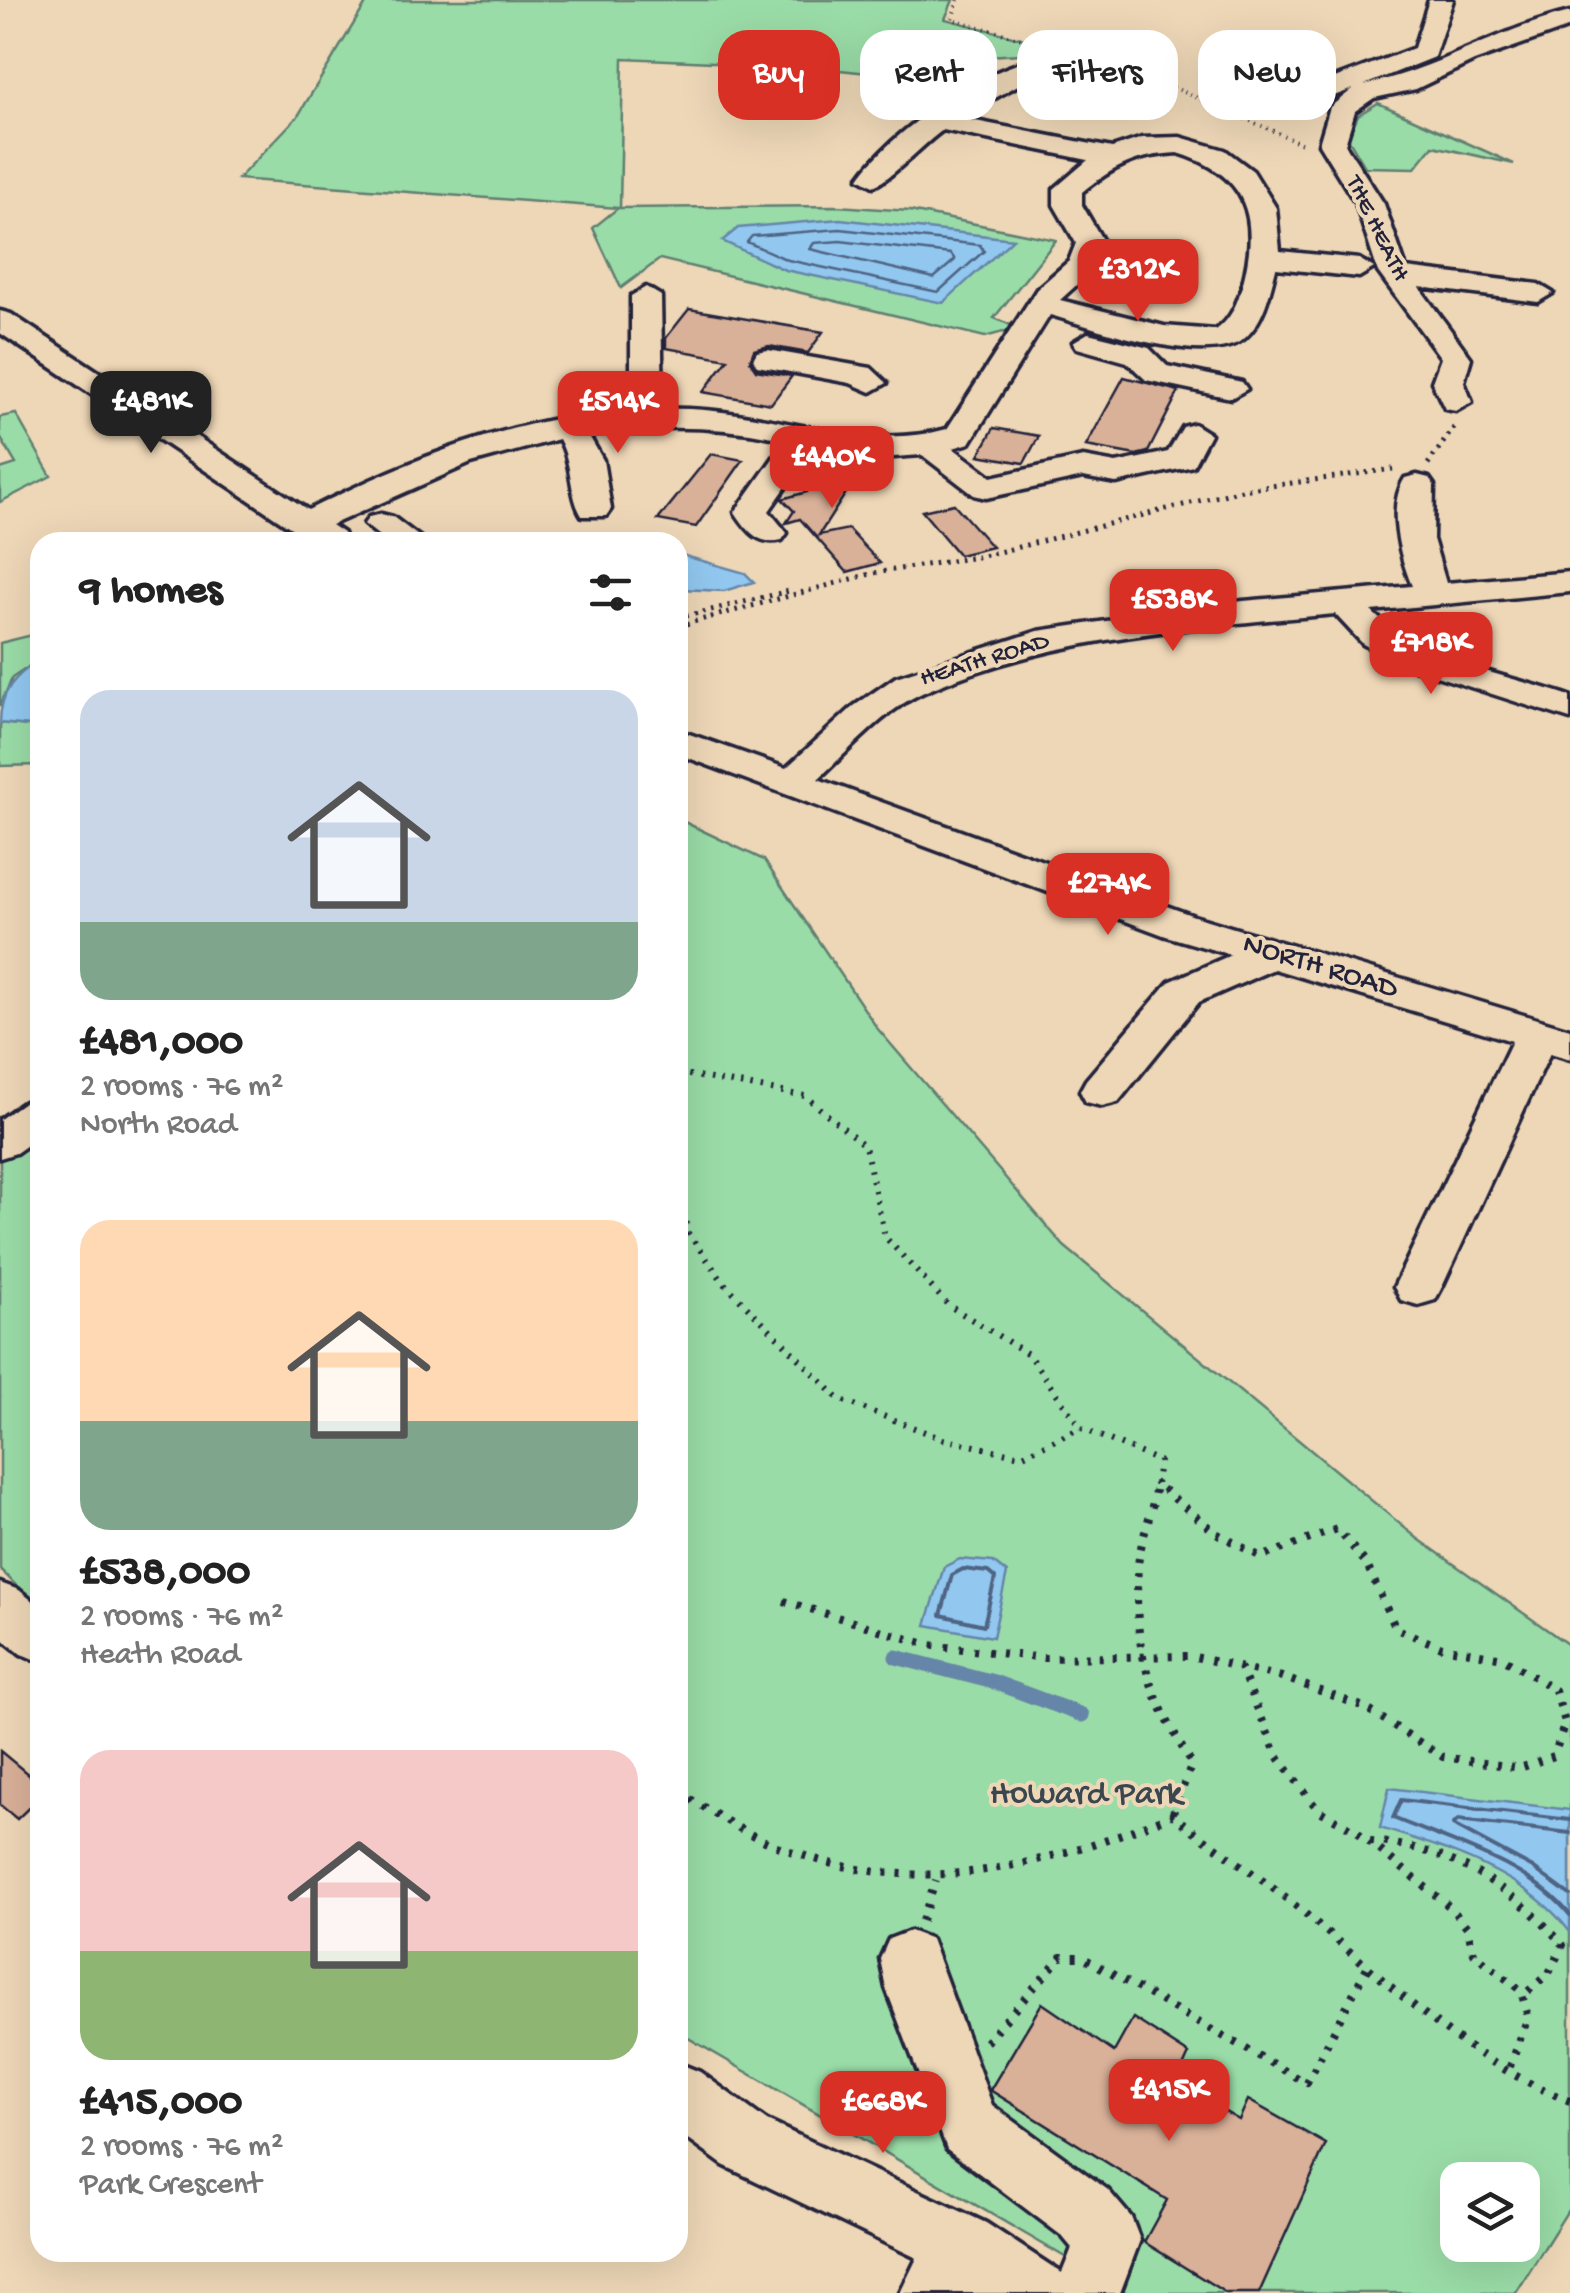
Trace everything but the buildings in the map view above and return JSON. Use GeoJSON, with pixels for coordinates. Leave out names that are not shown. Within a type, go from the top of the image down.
{"type":"FeatureCollection","features":[{"type":"Feature","properties":{"kind":"street"},"geometry":{"type":"LineString","coordinates":[[1336,87],[1425,52],[1441,0]]}},
{"type":"Feature","properties":{"kind":"street","name":"THE HEATH"},"geometry":{"type":"LineString","coordinates":[[1456,402],[1448,382],[1456,358],[1395,275],[1370,204],[1332,144],[1336,124],[1343,107],[1366,92],[1408,84],[1465,56],[1570,19]]}},
{"type":"Feature","properties":{"kind":"street"},"geometry":{"type":"LineString","coordinates":[[873,178],[905,144],[980,92],[1017,74]]}},
{"type":"Feature","properties":{"kind":"street"},"geometry":{"type":"LineString","coordinates":[[938,121],[1110,156]]}},
{"type":"Feature","properties":{"kind":"street"},"geometry":{"type":"LineString","coordinates":[[306,524],[438,466],[568,427],[648,417],[790,430],[899,448],[959,436],[1052,289],[1082,264],[1090,243],[1068,205],[1068,188],[1110,156],[1141,144],[1174,144],[1237,169],[1260,201],[1269,227],[1268,259],[1244,320],[1225,338],[1198,341],[1037,317]]}},
{"type":"Feature","properties":{"kind":"street"},"geometry":{"type":"LineString","coordinates":[[1268,259],[1358,268]]}},
{"type":"Feature","properties":{"kind":"street"},"geometry":{"type":"LineString","coordinates":[[1395,275],[1538,293]]}},
{"type":"Feature","properties":{"kind":"street"},"geometry":{"type":"LineString","coordinates":[[646,296],[648,417]]}},
{"type":"Feature","properties":{"kind":"street"},"geometry":{"type":"LineString","coordinates":[[1037,317],[1138,355],[1156,372],[1231,389]]}},
{"type":"Feature","properties":{"kind":"street"},"geometry":{"type":"LineString","coordinates":[[0,320],[319,532]]}},
{"type":"Feature","properties":{"kind":"street"},"geometry":{"type":"LineString","coordinates":[[768,359],[860,375],[871,384]]}},
{"type":"Feature","properties":{"kind":"street"},"geometry":{"type":"LineString","coordinates":[[770,534],[752,512],[747,493],[790,430],[815,368]]}},
{"type":"Feature","properties":{"kind":"street"},"geometry":{"type":"LineString","coordinates":[[568,427],[588,460],[594,510]]}},
{"type":"Feature","properties":{"kind":"street"},"geometry":{"type":"LineString","coordinates":[[927,444],[986,488],[1074,458],[1116,473],[1180,459],[1194,434]]}},
{"type":"Feature","properties":{"kind":"street"},"geometry":{"type":"LineString","coordinates":[[1417,485],[1411,523],[1419,563],[1432,592]]}},
{"type":"Feature","properties":{"kind":"street","name":"HEATH ROAD"},"geometry":{"type":"LineString","coordinates":[[793,782],[867,714],[909,685],[998,654],[1112,628],[1432,592],[1570,582]]}},
{"type":"Feature","properties":{"kind":"street"},"geometry":{"type":"LineString","coordinates":[[1343,602],[1376,636],[1409,654],[1570,708]]}},
{"type":"Feature","properties":{"kind":"street","name":"NORTH ROAD"},"geometry":{"type":"LineString","coordinates":[[688,745],[1162,920],[1554,1039]]}},
{"type":"Feature","properties":{"kind":"street"},"geometry":{"type":"LineString","coordinates":[[1102,1092],[1184,992],[1271,954]]}},
{"type":"Feature","properties":{"kind":"street"},"geometry":{"type":"LineString","coordinates":[[1418,1288],[1554,1039]]}},
{"type":"Feature","properties":{"kind":"street"},"geometry":{"type":"LineString","coordinates":[[0,1142],[30,1120]]}},
{"type":"Feature","properties":{"kind":"street"},"geometry":{"type":"LineString","coordinates":[[0,1606],[30,1630]]}},
{"type":"Feature","properties":{"kind":"street"},"geometry":{"type":"LineString","coordinates":[[910,1959],[916,1988],[969,2127],[1086,2213],[1108,2240],[1087,2293]]}},
{"type":"Feature","properties":{"kind":"street"},"geometry":{"type":"LineString","coordinates":[[688,2101],[745,2142],[948,2269],[1038,2293]]}},
{"type":"Feature","properties":{"kind":"path"},"geometry":{"type":"LineString","coordinates":[[958,0],[952,18],[964,24],[1154,79],[1257,119],[1344,165]]}},
{"type":"Feature","properties":{"kind":"path"},"geometry":{"type":"LineString","coordinates":[[688,620],[874,573],[983,556],[1242,490],[1427,466],[1454,432],[1459,410],[1456,402]]}},
{"type":"Feature","properties":{"kind":"path"},"geometry":{"type":"LineString","coordinates":[[688,619],[789,591]]}},
{"type":"Feature","properties":{"kind":"path"},"geometry":{"type":"LineString","coordinates":[[688,1075],[805,1096],[866,1146],[884,1237],[948,1304],[1028,1354],[1082,1428],[1159,1461],[1151,1520],[1138,1562],[1141,1657],[1155,1702],[1192,1764],[1172,1815],[1030,1865],[936,1880],[859,1872],[772,1844],[688,1798]]}},
{"type":"Feature","properties":{"kind":"path"},"geometry":{"type":"LineString","coordinates":[[688,1233],[724,1283],[839,1399],[944,1439],[1021,1456],[1082,1428]]}},
{"type":"Feature","properties":{"kind":"path"},"geometry":{"type":"LineString","coordinates":[[784,1600],[929,1645],[1043,1658],[1191,1656],[1282,1677],[1364,1707],[1443,1757],[1520,1768],[1554,1756],[1565,1722],[1555,1690],[1503,1658],[1442,1647],[1396,1629],[1366,1563],[1337,1529],[1261,1557],[1216,1533],[1154,1482]]}},
{"type":"Feature","properties":{"kind":"path"},"geometry":{"type":"LineString","coordinates":[[1240,1667],[1277,1755],[1318,1810],[1368,1841],[1450,1907],[1467,1926],[1474,1954],[1500,1969],[1526,1994],[1530,2030],[1508,2072]]}},
{"type":"Feature","properties":{"kind":"path"},"geometry":{"type":"LineString","coordinates":[[1172,1815],[1301,1909],[1455,2040],[1539,2091],[1570,2101]]}},
{"type":"Feature","properties":{"kind":"path"},"geometry":{"type":"LineString","coordinates":[[1368,1841],[1394,1841],[1453,1863],[1522,1902],[1547,1924],[1563,1945],[1549,1973],[1526,1994]]}},
{"type":"Feature","properties":{"kind":"path"},"geometry":{"type":"LineString","coordinates":[[951,2081],[1061,1957],[1082,1957],[1307,2083],[1367,1967]]}},
{"type":"Feature","properties":{"kind":"green space"},"geometry":{"type":"Polygon","coordinates":[[[368,0],[953,0],[945,19],[988,30],[860,30],[860,72],[840,70],[840,30],[718,30],[718,62],[623,58],[620,208],[837,206],[910,211],[1056,240],[994,318],[1018,328],[985,337],[660,259],[621,288],[593,228],[618,208],[238,179],[298,116],[368,0]]]}},
{"type":"Feature","properties":{"kind":"green space"},"geometry":{"type":"Polygon","coordinates":[[[997,32],[1017,37],[1017,54],[997,55],[997,32]]]}},
{"type":"Feature","properties":{"kind":"green space"},"geometry":{"type":"Polygon","coordinates":[[[1378,103],[1514,164],[1433,146],[1415,168],[1365,167],[1348,138],[1358,115],[1378,103]]]}},
{"type":"Feature","properties":{"kind":"green space"},"geometry":{"type":"Polygon","coordinates":[[[16,414],[51,476],[0,502],[0,469],[16,464],[0,437],[0,417],[16,414]]]}},
{"type":"Feature","properties":{"kind":"green space"},"geometry":{"type":"Polygon","coordinates":[[[30,636],[30,666],[12,678],[0,706],[0,643],[30,636]]]}},
{"type":"Feature","properties":{"kind":"green space"},"geometry":{"type":"Polygon","coordinates":[[[0,723],[30,726],[30,765],[0,766],[0,723]]]}},
{"type":"Feature","properties":{"kind":"green space","name":"Howard Park"},"geometry":{"type":"Polygon","coordinates":[[[688,824],[764,860],[877,1028],[1064,1246],[1417,1538],[1570,1646],[1570,2207],[1540,2255],[1540,2162],[1440,2162],[1440,2262],[1535,2262],[1516,2293],[1127,2293],[688,2038],[688,824]]]}},
{"type":"Feature","properties":{"kind":"green space"},"geometry":{"type":"Polygon","coordinates":[[[30,1135],[30,1600],[0,1569],[0,1156],[30,1135]]]}},
{"type":"Feature","properties":{"kind":"water"},"geometry":{"type":"Polygon","coordinates":[[[840,219],[1013,239],[943,303],[785,270],[722,241],[738,228],[840,219]]]}},
{"type":"Feature","properties":{"kind":"water"},"geometry":{"type":"Polygon","coordinates":[[[688,557],[745,573],[754,582],[724,591],[688,589],[688,557]]]}},
{"type":"Feature","properties":{"kind":"water"},"geometry":{"type":"Polygon","coordinates":[[[30,667],[30,726],[0,723],[6,693],[30,667]]]}},
{"type":"Feature","properties":{"kind":"water"},"geometry":{"type":"Polygon","coordinates":[[[960,1559],[993,1562],[1007,1573],[993,1637],[926,1625],[944,1567],[960,1559]]]}},
{"type":"Feature","properties":{"kind":"water"},"geometry":{"type":"Polygon","coordinates":[[[1389,1788],[1570,1810],[1570,1932],[1552,1911],[1508,1879],[1458,1855],[1380,1828],[1389,1788]]]}},
{"type":"Feature","properties":{"kind":"waterway"},"geometry":{"type":"LineString","coordinates":[[896,1657],[994,1682],[1082,1715]]}}]}
